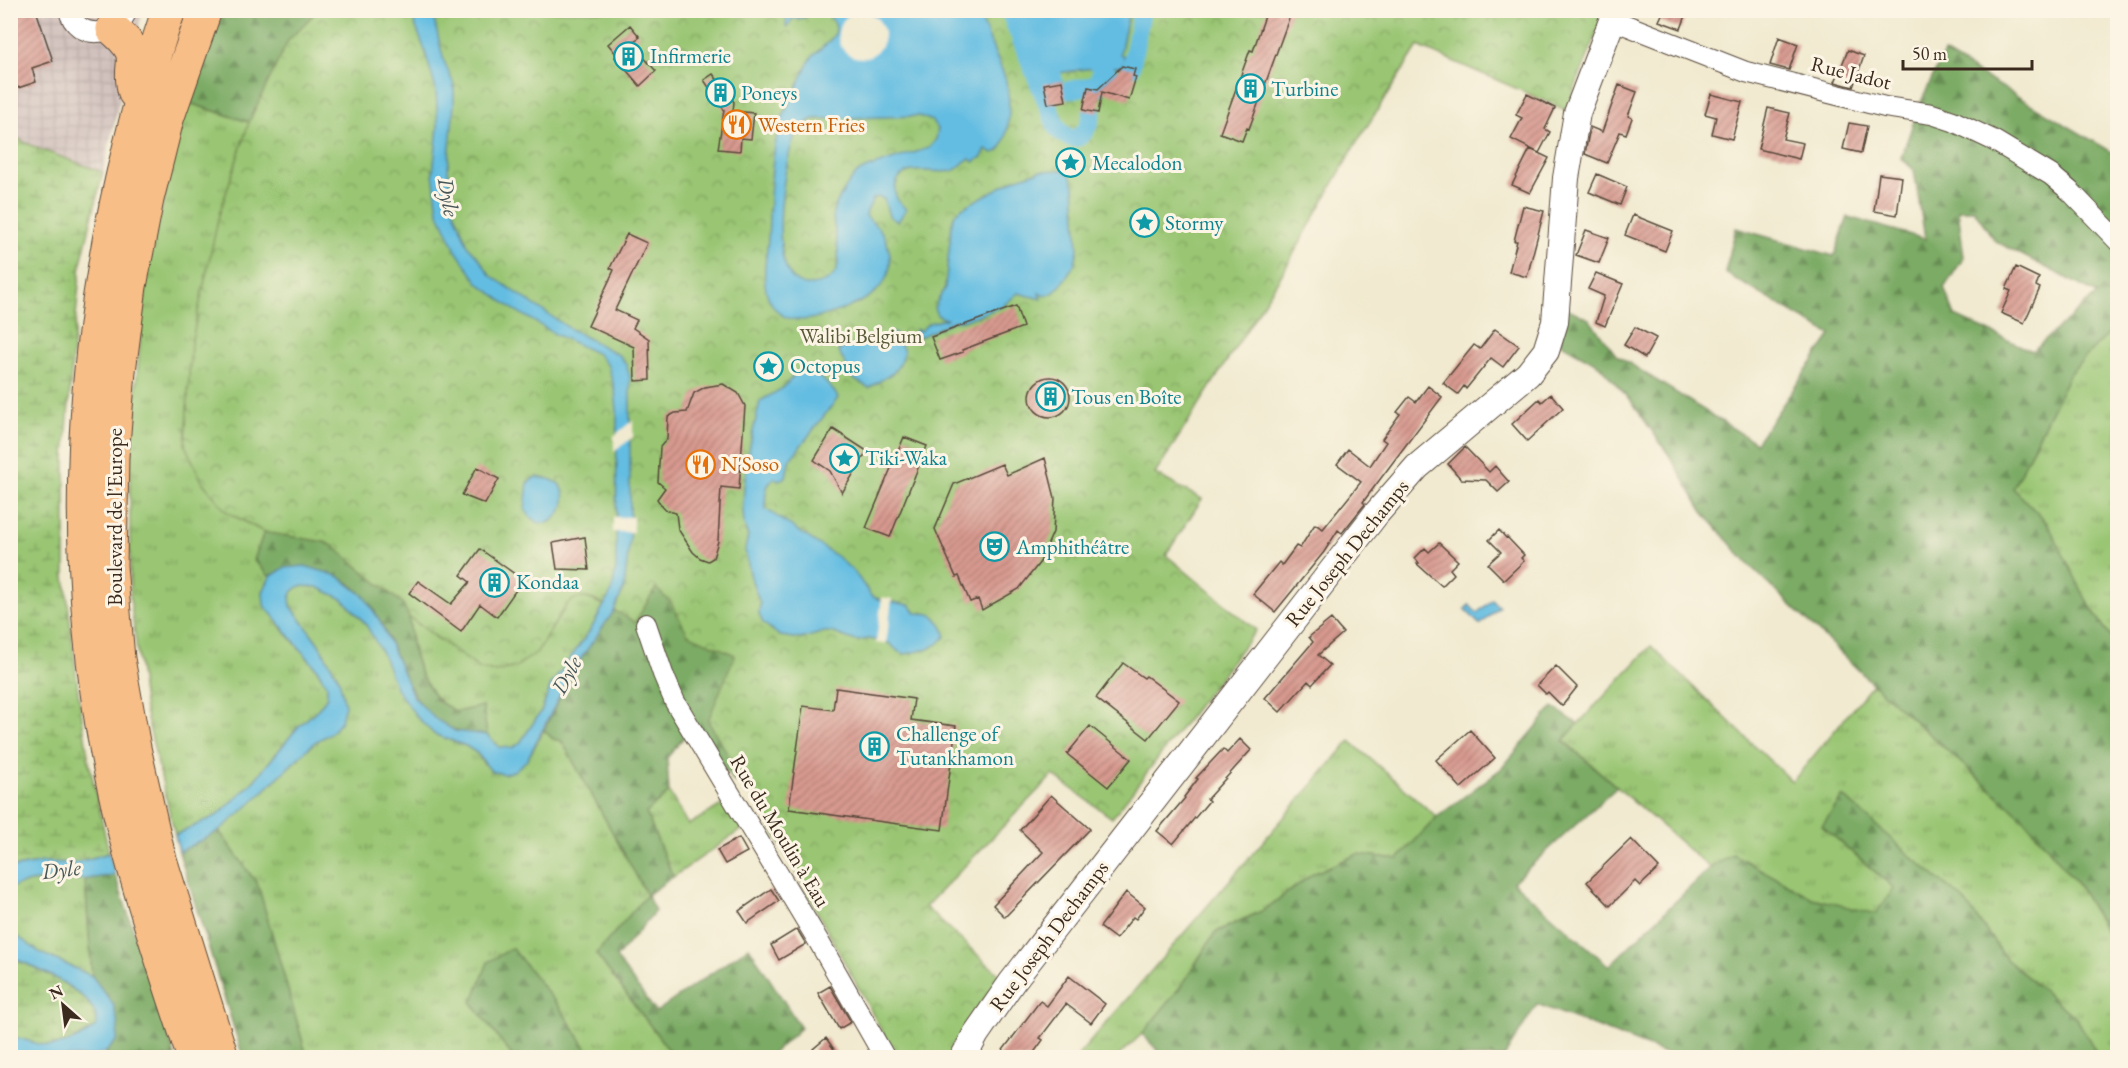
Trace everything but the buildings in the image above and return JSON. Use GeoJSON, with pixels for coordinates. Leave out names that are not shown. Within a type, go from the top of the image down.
{"type":"FeatureCollection","features":[{"type":"Feature","properties":{"kind":"highway","name":"Boulevard de l'Europe"},"geometry":{"type":"LineString","coordinates":[[169,10],[139,108],[115,207],[102,280],[91,364],[85,460],[84,566],[92,659],[107,754],[132,860],[194,1058]]}},
{"type":"Feature","properties":{"kind":"highway","name":"Boulevard de l'Europe"},"geometry":{"type":"LineString","coordinates":[[205,10],[167,119],[147,199],[130,286],[119,371],[112,458],[110,566],[118,659],[136,760],[158,853],[222,1058]]}},
{"type":"Feature","properties":{"kind":"highway"},"geometry":{"type":"LineString","coordinates":[[120,20],[127,41],[134,52],[135,66],[131,81],[139,108]]}},
{"type":"Feature","properties":{"kind":"street"},"geometry":{"type":"LineString","coordinates":[[69,10],[77,25],[86,31],[95,33],[120,20]]}},
{"type":"Feature","properties":{"kind":"street","name":"Rue Jadot"},"geometry":{"type":"LineString","coordinates":[[1615,15],[1746,72],[1885,107],[1932,114],[1953,121],[1993,140],[2051,176],[2071,192],[2118,242]]}},
{"type":"Feature","properties":{"kind":"street","name":"Rue Joseph Dechamps"},"geometry":{"type":"LineString","coordinates":[[963,1058],[976,1034],[1012,981],[1376,514],[1417,466],[1528,374],[1546,351],[1555,322],[1566,178],[1577,113],[1615,15]]}},
{"type":"Feature","properties":{"kind":"street","name":"Rue du Moulin à Eau"},"geometry":{"type":"LineString","coordinates":[[646,624],[675,702],[819,942],[885,1058]]}},
{"type":"Feature","properties":{"kind":"shaded area"},"geometry":{"type":"Polygon","coordinates":[[[10,11],[143,11],[103,172],[37,148],[11,135],[10,11]]]}},
{"type":"Feature","properties":{"kind":"green space"},"geometry":{"type":"Polygon","coordinates":[[[219,11],[317,11],[288,41],[249,122],[186,102],[219,11]]]}},
{"type":"Feature","properties":{"kind":"green space","name":"Walibi Belgium"},"geometry":{"type":"Polygon","coordinates":[[[317,11],[1606,11],[1566,110],[1418,46],[1354,147],[1282,274],[1155,474],[1202,499],[1166,555],[1256,630],[1112,818],[1053,775],[925,907],[1001,976],[963,1028],[950,1057],[896,1057],[764,814],[708,721],[735,655],[688,634],[671,603],[656,588],[635,622],[599,602],[587,598],[576,598],[567,604],[537,652],[517,666],[496,672],[480,669],[409,617],[403,604],[333,546],[325,542],[264,532],[227,512],[203,483],[185,445],[191,344],[219,215],[249,122],[288,41],[317,11]]]}},
{"type":"Feature","properties":{"kind":"green space"},"geometry":{"type":"Polygon","coordinates":[[[1944,53],[2117,155],[2117,325],[2070,373],[2013,488],[2048,524],[2088,603],[2117,647],[2117,950],[2079,886],[2025,820],[1873,684],[1747,563],[1703,512],[1669,455],[1631,401],[1599,365],[1560,343],[1567,308],[1589,319],[1616,355],[1756,443],[1831,335],[1725,273],[1736,228],[1834,256],[1848,217],[1925,239],[1914,170],[1901,158],[1920,104],[1944,53]],[[1958,210],[1964,257],[1944,288],[1955,316],[2032,351],[2097,294],[1995,241],[1974,210],[1958,210]]]}},
{"type":"Feature","properties":{"kind":"green space"},"geometry":{"type":"Polygon","coordinates":[[[270,78],[227,512],[264,532],[254,560],[270,577],[263,592],[276,621],[317,669],[327,686],[327,697],[319,708],[298,727],[253,782],[218,815],[175,835],[145,710],[130,598],[130,451],[147,269],[186,102],[249,122],[270,78]]]}},
{"type":"Feature","properties":{"kind":"green space"},"geometry":{"type":"Polygon","coordinates":[[[10,135],[37,148],[103,172],[81,263],[73,347],[65,458],[65,576],[78,691],[89,762],[109,853],[75,863],[44,862],[11,868],[10,135]]]}},
{"type":"Feature","properties":{"kind":"green space"},"geometry":{"type":"Polygon","coordinates":[[[2117,325],[2117,647],[2013,488],[2070,373],[2117,325]]]}},
{"type":"Feature","properties":{"kind":"green space"},"geometry":{"type":"Polygon","coordinates":[[[264,532],[325,542],[333,546],[403,604],[409,617],[411,645],[421,675],[438,701],[456,712],[483,706],[487,735],[455,730],[434,718],[418,701],[374,611],[359,592],[339,577],[320,572],[284,568],[270,577],[254,560],[264,532]]]}},
{"type":"Feature","properties":{"kind":"green space"},"geometry":{"type":"Polygon","coordinates":[[[630,538],[746,649],[708,721],[742,776],[734,782],[696,729],[684,737],[667,758],[669,792],[646,813],[673,877],[647,895],[562,741],[553,739],[544,730],[573,670],[614,611],[630,538]]]}},
{"type":"Feature","properties":{"kind":"green space"},"geometry":{"type":"Polygon","coordinates":[[[300,586],[317,587],[343,599],[365,623],[434,734],[466,746],[477,753],[484,764],[527,760],[544,730],[553,739],[562,741],[647,895],[596,954],[674,1057],[592,1057],[560,1008],[511,948],[472,1003],[513,1057],[449,1058],[446,1054],[443,1058],[307,1057],[258,885],[219,831],[315,742],[331,733],[339,679],[318,643],[291,606],[290,598],[293,591],[300,586]]]}},
{"type":"Feature","properties":{"kind":"green space"},"geometry":{"type":"Polygon","coordinates":[[[576,598],[587,598],[604,605],[591,629],[551,685],[542,710],[520,743],[512,748],[499,747],[487,735],[483,707],[456,712],[442,703],[426,684],[414,651],[409,617],[480,669],[537,652],[567,604],[576,598]]]}},
{"type":"Feature","properties":{"kind":"green space"},"geometry":{"type":"Polygon","coordinates":[[[1651,646],[1792,782],[1873,684],[2025,820],[2079,886],[2117,950],[2117,1057],[2099,1057],[2077,1019],[2007,960],[1964,900],[1843,796],[1822,826],[1894,888],[1876,915],[1812,898],[1733,854],[1710,868],[1563,740],[1651,646]]]}},
{"type":"Feature","properties":{"kind":"green space"},"geometry":{"type":"Polygon","coordinates":[[[1553,707],[1578,724],[1563,741],[1617,787],[1513,882],[1609,966],[1710,868],[1733,854],[1812,898],[1876,914],[1894,888],[1822,826],[1843,796],[1964,900],[2007,960],[2077,1019],[2099,1057],[1675,1057],[1537,1004],[1504,1057],[1164,1057],[1142,1034],[1182,985],[1215,933],[1264,910],[1313,874],[1358,854],[1398,859],[1437,817],[1502,768],[1553,707]]]}},
{"type":"Feature","properties":{"kind":"green space"},"geometry":{"type":"Polygon","coordinates":[[[1350,741],[1437,817],[1398,859],[1358,854],[1313,874],[1264,910],[1215,932],[1182,985],[1142,1034],[1117,1057],[1076,1058],[1350,741]]]}},
{"type":"Feature","properties":{"kind":"green space"},"geometry":{"type":"Polygon","coordinates":[[[669,792],[688,825],[727,802],[745,827],[673,877],[646,813],[669,792]]]}},
{"type":"Feature","properties":{"kind":"green space"},"geometry":{"type":"Polygon","coordinates":[[[219,831],[258,885],[307,1057],[243,1057],[179,852],[219,831]]]}},
{"type":"Feature","properties":{"kind":"green space"},"geometry":{"type":"Polygon","coordinates":[[[115,875],[175,1057],[104,1057],[117,1040],[113,1004],[92,976],[85,879],[115,875]]]}},
{"type":"Feature","properties":{"kind":"green space"},"geometry":{"type":"Polygon","coordinates":[[[85,879],[92,976],[41,953],[11,932],[10,888],[23,882],[85,879]]]}},
{"type":"Feature","properties":{"kind":"green space"},"geometry":{"type":"Polygon","coordinates":[[[647,895],[655,911],[616,958],[656,1012],[749,947],[801,1028],[773,1053],[775,1057],[674,1057],[596,954],[647,895]]]}},
{"type":"Feature","properties":{"kind":"green space"},"geometry":{"type":"Polygon","coordinates":[[[512,948],[560,1008],[592,1057],[513,1057],[472,1003],[488,962],[512,948]]]}},
{"type":"Feature","properties":{"kind":"green space"},"geometry":{"type":"Polygon","coordinates":[[[11,957],[69,986],[88,1002],[96,1016],[97,1025],[79,1037],[57,1045],[43,1045],[11,1037],[11,957]]]}},
{"type":"Feature","properties":{"kind":"water","name":"Dyle"},"geometry":{"type":"Polygon","coordinates":[[[410,11],[432,11],[444,61],[454,85],[448,169],[453,208],[468,246],[490,275],[569,328],[619,355],[626,364],[630,376],[630,538],[624,588],[614,611],[573,670],[527,760],[514,771],[504,774],[491,771],[477,753],[466,746],[434,734],[417,717],[397,690],[382,653],[365,623],[343,599],[317,587],[300,586],[293,591],[290,598],[291,606],[318,643],[339,679],[345,705],[341,721],[331,733],[315,742],[219,831],[179,852],[175,835],[218,815],[253,782],[298,727],[319,708],[327,697],[327,686],[317,669],[264,605],[263,592],[270,577],[284,568],[305,566],[338,576],[364,596],[380,621],[413,696],[434,718],[455,731],[487,735],[499,747],[512,748],[520,743],[542,710],[551,685],[591,629],[612,591],[616,568],[617,410],[615,390],[608,366],[598,354],[555,334],[513,309],[478,283],[456,251],[438,211],[433,173],[438,127],[436,90],[410,11]]]}},
{"type":"Feature","properties":{"kind":"water"},"geometry":{"type":"Polygon","coordinates":[[[803,11],[815,11],[803,18],[792,19],[788,27],[786,26],[787,13],[802,13],[803,11]]]}},
{"type":"Feature","properties":{"kind":"water"},"geometry":{"type":"Polygon","coordinates":[[[824,11],[978,11],[1006,80],[1009,101],[1008,124],[999,151],[993,153],[986,149],[982,157],[974,162],[967,160],[954,170],[917,171],[902,175],[898,180],[895,195],[906,209],[898,222],[889,216],[884,199],[874,198],[866,216],[884,236],[890,265],[887,277],[871,296],[859,303],[818,317],[797,320],[785,317],[777,311],[771,303],[766,288],[765,272],[773,157],[780,124],[808,64],[835,34],[835,24],[824,11]],[[920,116],[813,119],[799,129],[790,152],[780,222],[781,246],[786,267],[795,281],[810,285],[824,282],[833,276],[837,268],[838,247],[833,213],[843,193],[860,171],[929,148],[936,140],[938,129],[932,121],[920,116]]]}},
{"type":"Feature","properties":{"kind":"water"},"geometry":{"type":"Polygon","coordinates":[[[1010,11],[1129,11],[1120,54],[1124,56],[1124,62],[1120,67],[1105,66],[1046,75],[1033,67],[1025,69],[1024,65],[1035,59],[1034,50],[1016,13],[1011,14],[1010,11]]]}},
{"type":"Feature","properties":{"kind":"water"},"geometry":{"type":"Polygon","coordinates":[[[1062,170],[1070,175],[1074,185],[1078,250],[1074,265],[1061,285],[1053,293],[1045,295],[1039,293],[1041,299],[1018,293],[1003,306],[966,320],[953,321],[920,337],[915,335],[916,329],[920,331],[929,323],[946,319],[937,315],[934,308],[945,287],[952,222],[955,214],[1015,179],[1039,171],[1062,170]]]}},
{"type":"Feature","properties":{"kind":"water"},"geometry":{"type":"Polygon","coordinates":[[[895,333],[904,351],[900,364],[893,373],[869,388],[853,379],[838,350],[895,333]]]}},
{"type":"Feature","properties":{"kind":"water"},"geometry":{"type":"Polygon","coordinates":[[[807,369],[824,381],[838,398],[789,461],[786,477],[779,480],[775,478],[769,484],[766,509],[839,558],[856,574],[871,596],[910,605],[916,613],[932,615],[943,628],[945,637],[928,649],[906,654],[899,652],[889,643],[869,639],[856,641],[831,632],[801,639],[780,636],[763,623],[759,614],[760,603],[751,578],[745,550],[748,536],[744,524],[744,487],[750,444],[760,401],[783,388],[796,373],[807,369]]]}},
{"type":"Feature","properties":{"kind":"water"},"geometry":{"type":"Polygon","coordinates":[[[536,477],[554,481],[562,487],[564,496],[563,506],[558,515],[551,521],[543,523],[534,520],[525,509],[528,482],[536,477]]]}},
{"type":"Feature","properties":{"kind":"water"},"geometry":{"type":"Polygon","coordinates":[[[1492,600],[1499,607],[1480,625],[1465,609],[1469,605],[1477,613],[1492,600]]]}},
{"type":"Feature","properties":{"kind":"water","name":"Dyle"},"geometry":{"type":"Polygon","coordinates":[[[109,853],[115,875],[29,882],[11,888],[11,868],[44,862],[75,863],[109,853]]]}},
{"type":"Feature","properties":{"kind":"water"},"geometry":{"type":"Polygon","coordinates":[[[11,932],[41,953],[92,976],[113,1004],[118,1024],[117,1040],[106,1052],[88,1057],[11,1056],[11,1037],[44,1045],[58,1045],[79,1037],[97,1025],[96,1016],[88,1002],[69,986],[11,957],[11,932]]]}},
{"type":"Feature","properties":{"kind":"pier"},"geometry":{"type":"Polygon","coordinates":[[[861,12],[877,19],[884,35],[877,51],[861,58],[845,51],[838,35],[845,19],[861,12]]]}},
{"type":"Feature","properties":{"kind":"pier"},"geometry":{"type":"Polygon","coordinates":[[[633,420],[633,437],[614,452],[614,436],[633,420]]]}},
{"type":"Feature","properties":{"kind":"pier"},"geometry":{"type":"Polygon","coordinates":[[[613,517],[633,517],[633,532],[613,532],[613,517]]]}},
{"type":"Feature","properties":{"kind":"pier"},"geometry":{"type":"Polygon","coordinates":[[[882,597],[892,599],[886,644],[876,643],[882,597]]]}},
{"type":"Feature","properties":{"kind":"waterway"},"geometry":{"type":"LineString","coordinates":[[1009,10],[1057,128],[1070,138],[1080,136],[1088,126],[1092,112]]}},
{"type":"Feature","properties":{"kind":"waterway"},"geometry":{"type":"LineString","coordinates":[[1027,10],[1041,26],[1054,82]]}},
{"type":"Feature","properties":{"kind":"waterway"},"geometry":{"type":"LineString","coordinates":[[1097,89],[1113,10]]}},
{"type":"Feature","properties":{"kind":"waterway"},"geometry":{"type":"LineString","coordinates":[[1131,68],[1142,10]]}},
{"type":"Feature","properties":{"kind":"waterway"},"geometry":{"type":"LineString","coordinates":[[1084,50],[1111,76]]}},
{"type":"Feature","properties":{"kind":"waterway"},"geometry":{"type":"LineString","coordinates":[[1064,91],[1109,82]]}},
{"type":"Feature","properties":{"kind":"place","name":"Infirmerie"},"geometry":{"type":"Point","coordinates":[629,56]}},
{"type":"Feature","properties":{"kind":"place","name":"Turbine"},"geometry":{"type":"Point","coordinates":[1250,89]}},
{"type":"Feature","properties":{"kind":"place","name":"Poneys"},"geometry":{"type":"Point","coordinates":[720,93]}},
{"type":"Feature","properties":{"kind":"place","name":"Western Fries"},"geometry":{"type":"Point","coordinates":[737,125]}},
{"type":"Feature","properties":{"kind":"place","name":"Mecalodon"},"geometry":{"type":"Point","coordinates":[1071,163]}},
{"type":"Feature","properties":{"kind":"place","name":"Stormy"},"geometry":{"type":"Point","coordinates":[1144,223]}},
{"type":"Feature","properties":{"kind":"place","name":"Octopus"},"geometry":{"type":"Point","coordinates":[769,366]}},
{"type":"Feature","properties":{"kind":"place","name":"Tous en Boîte"},"geometry":{"type":"Point","coordinates":[1050,397]}},
{"type":"Feature","properties":{"kind":"place","name":"Tiki-Waka"},"geometry":{"type":"Point","coordinates":[844,458]}},
{"type":"Feature","properties":{"kind":"place","name":"N'Soso"},"geometry":{"type":"Point","coordinates":[700,464]}},
{"type":"Feature","properties":{"kind":"place","name":"Amphithéâtre"},"geometry":{"type":"Point","coordinates":[995,547]}},
{"type":"Feature","properties":{"kind":"place","name":"Kondaa"},"geometry":{"type":"Point","coordinates":[495,582]}},
{"type":"Feature","properties":{"kind":"place","name":"Challenge of Tutankhamon"},"geometry":{"type":"Point","coordinates":[875,746]}}]}
